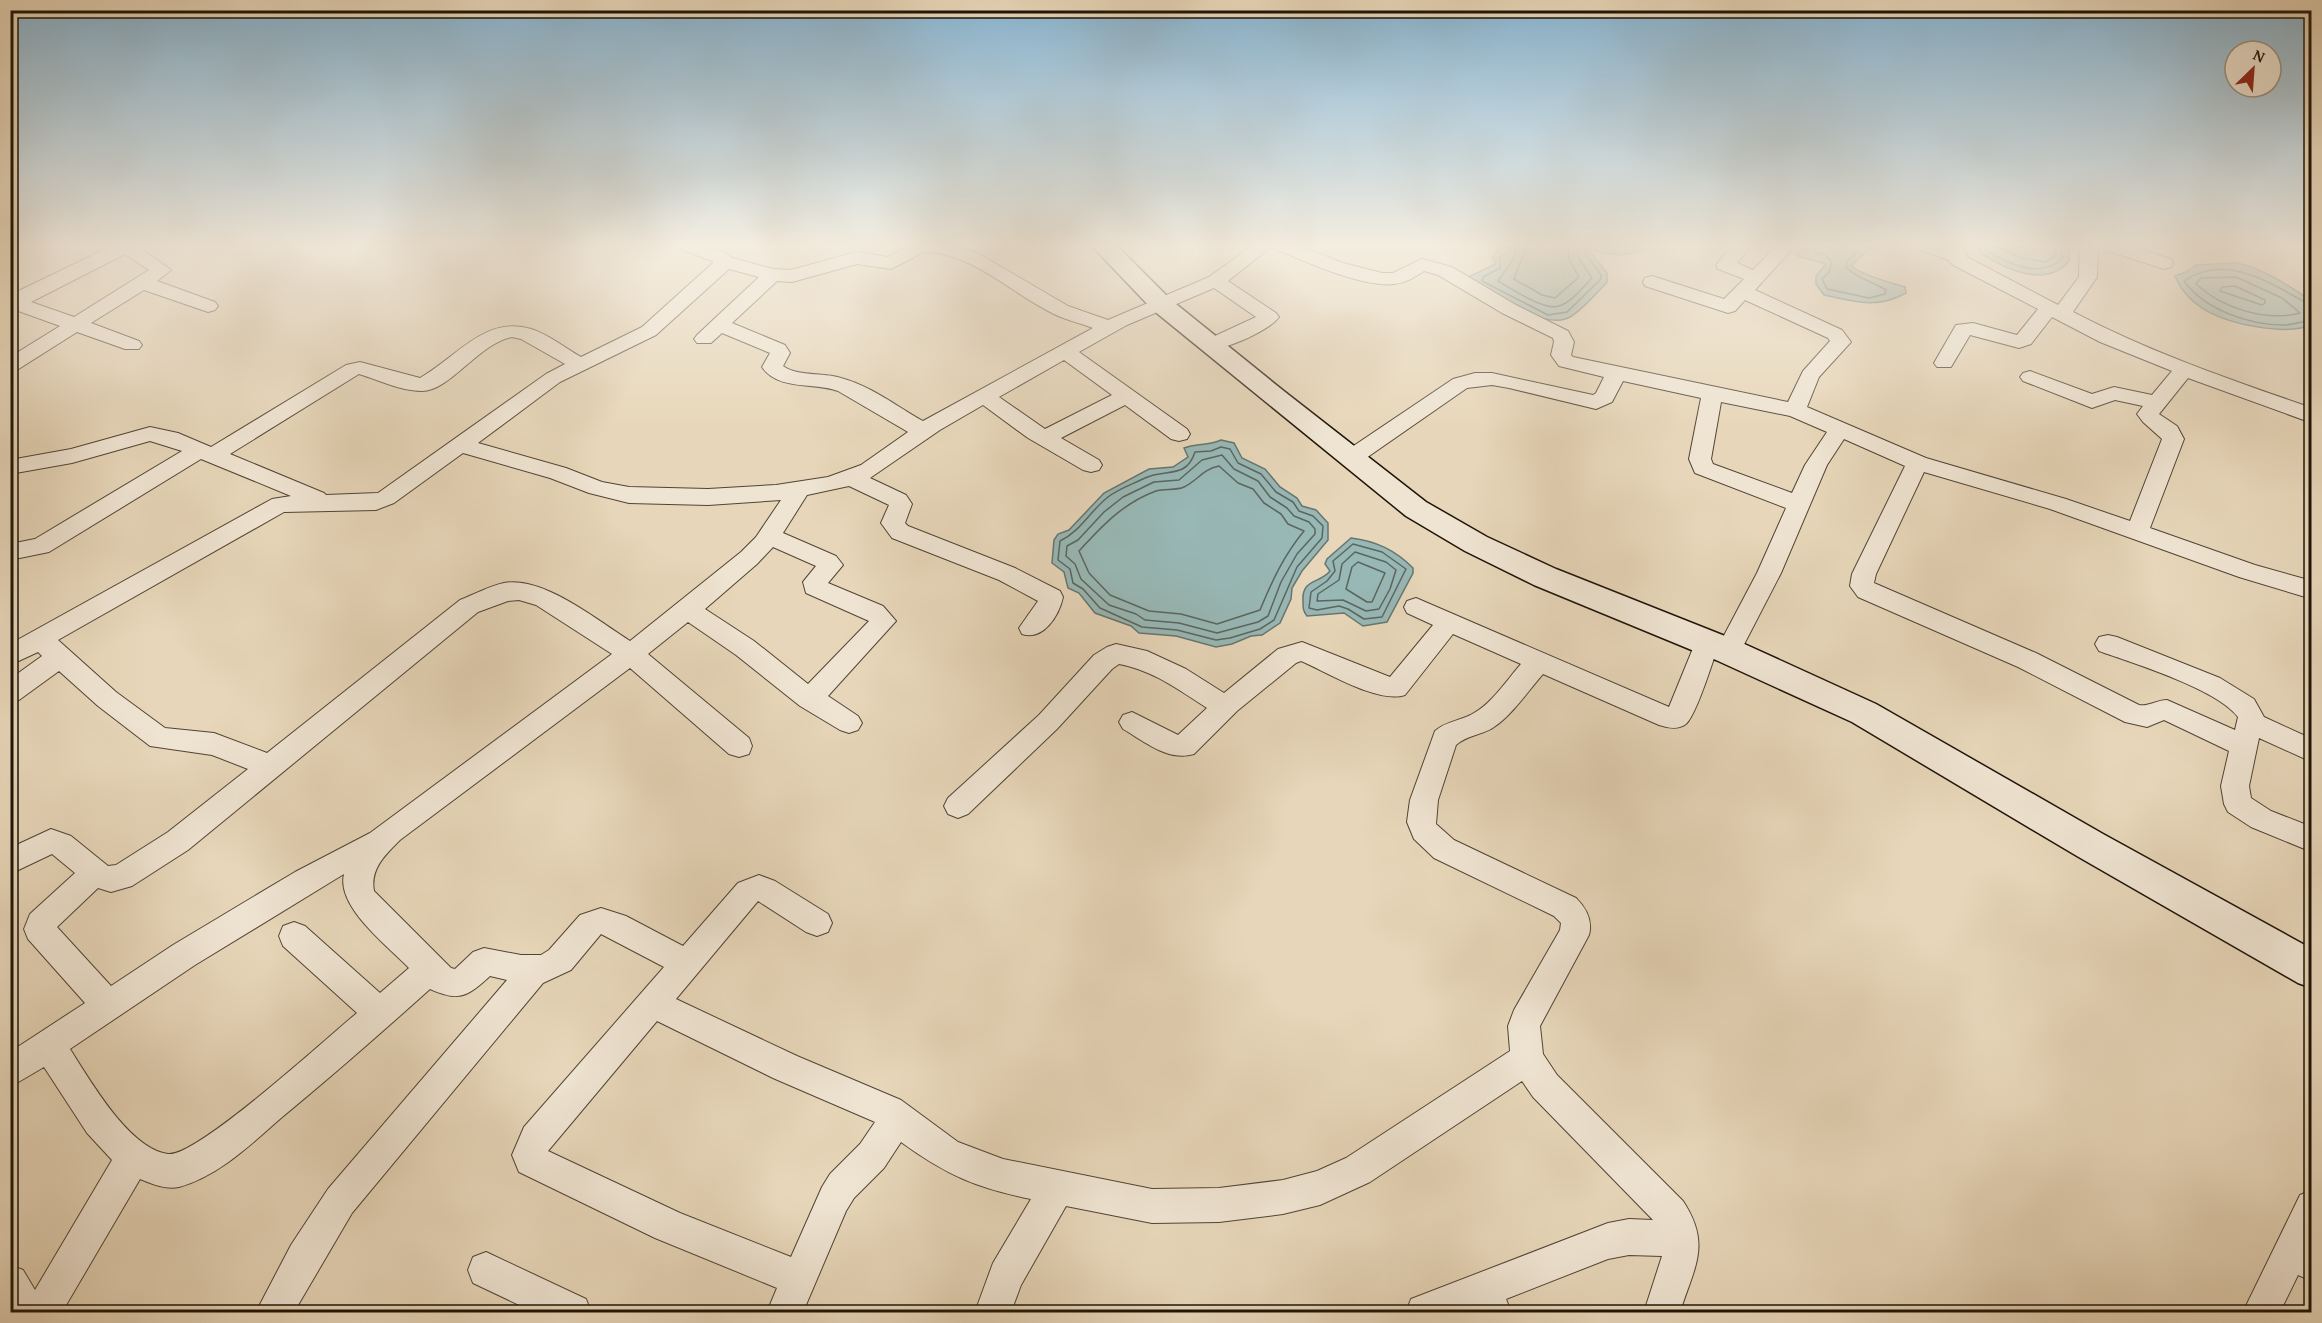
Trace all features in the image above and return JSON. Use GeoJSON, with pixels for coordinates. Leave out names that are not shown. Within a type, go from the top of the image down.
{"type":"FeatureCollection","features":[{"type":"Feature","properties":{"kind":"street"},"geometry":{"type":"LineString","coordinates":[[27,307],[132,345]]}},
{"type":"Feature","properties":{"kind":"street"},"geometry":{"type":"LineString","coordinates":[[10,366],[106,307]]}},
{"type":"Feature","properties":{"kind":"street"},"geometry":{"type":"LineString","coordinates":[[10,693],[49,648],[280,504],[376,501],[386,498],[552,378],[657,326],[677,307]]}},
{"type":"Feature","properties":{"kind":"street"},"geometry":{"type":"LineString","coordinates":[[738,307],[711,332],[778,349],[780,353],[772,367],[777,372],[796,378],[841,385],[923,431]]}},
{"type":"Feature","properties":{"kind":"street"},"geometry":{"type":"LineString","coordinates":[[1055,307],[1120,322]]}},
{"type":"Feature","properties":{"kind":"street"},"geometry":{"type":"LineString","coordinates":[[461,444],[558,473],[597,488],[629,495],[663,498],[708,497],[800,489],[851,478],[869,470],[923,431],[984,396],[1120,322],[1158,307]]}},
{"type":"Feature","properties":{"kind":"street"},"geometry":{"type":"LineString","coordinates":[[1164,307],[1416,509],[1476,544],[1545,577],[1717,647],[1890,726],[2090,845],[2312,970]]}},
{"type":"Feature","properties":{"kind":"street"},"geometry":{"type":"LineString","coordinates":[[1211,345],[1259,325],[1269,317],[1254,307]]}},
{"type":"Feature","properties":{"kind":"street"},"geometry":{"type":"LineString","coordinates":[[1505,307],[1561,335],[1564,342],[1561,355],[1566,362],[1795,410],[1918,463],[2058,504],[2247,571],[2312,590]]}},
{"type":"Feature","properties":{"kind":"street"},"geometry":{"type":"LineString","coordinates":[[1788,307],[1835,334],[1841,342],[1810,375],[1795,410]]}},
{"type":"Feature","properties":{"kind":"street"},"geometry":{"type":"LineString","coordinates":[[2046,307],[2107,338],[2312,416]]}},
{"type":"Feature","properties":{"kind":"street"},"geometry":{"type":"LineString","coordinates":[[1944,363],[1963,329],[1973,329],[2019,342],[2060,307]]}},
{"type":"Feature","properties":{"kind":"street"},"geometry":{"type":"LineString","coordinates":[[10,552],[41,546],[353,369],[360,368],[412,384],[424,385],[487,339],[503,332],[518,330],[579,364]]}},
{"type":"Feature","properties":{"kind":"street"},"geometry":{"type":"LineString","coordinates":[[1065,351],[1179,434]]}},
{"type":"Feature","properties":{"kind":"street"},"geometry":{"type":"LineString","coordinates":[[2137,532],[2173,439],[2170,431],[2148,416],[2156,402],[2184,369]]}},
{"type":"Feature","properties":{"kind":"street"},"geometry":{"type":"LineString","coordinates":[[1351,458],[1469,379],[1503,381],[1596,402],[1605,397],[1616,374]]}},
{"type":"Feature","properties":{"kind":"street"},"geometry":{"type":"LineString","coordinates":[[2030,377],[2092,401],[2114,393],[2156,402]]}},
{"type":"Feature","properties":{"kind":"street"},"geometry":{"type":"LineString","coordinates":[[1712,394],[1700,459],[1703,468],[1798,504]]}},
{"type":"Feature","properties":{"kind":"street"},"geometry":{"type":"LineString","coordinates":[[984,396],[1044,438],[1091,465]]}},
{"type":"Feature","properties":{"kind":"street"},"geometry":{"type":"LineString","coordinates":[[1044,438],[1126,396]]}},
{"type":"Feature","properties":{"kind":"street"},"geometry":{"type":"LineString","coordinates":[[1416,608],[1668,718],[1675,718],[1680,713],[1693,681],[1769,573],[1821,456],[1840,429]]}},
{"type":"Feature","properties":{"kind":"street"},"geometry":{"type":"LineString","coordinates":[[10,467],[72,456],[150,434],[170,438],[325,502]]}},
{"type":"Feature","properties":{"kind":"street"},"geometry":{"type":"LineString","coordinates":[[1918,463],[1894,506],[1864,573],[1862,586],[1867,591],[2027,660],[2134,715],[2147,717],[2157,710],[2167,710],[2312,751]]}},
{"type":"Feature","properties":{"kind":"street"},"geometry":{"type":"LineString","coordinates":[[851,478],[898,500],[901,504],[900,511],[893,523],[900,532],[1007,574],[1051,597],[1049,606],[1031,627]]}},
{"type":"Feature","properties":{"kind":"street"},"geometry":{"type":"LineString","coordinates":[[10,1071],[184,955],[305,880],[379,842],[631,654],[749,558],[769,536],[800,489]]}},
{"type":"Feature","properties":{"kind":"street"},"geometry":{"type":"LineString","coordinates":[[769,536],[828,562],[831,565],[830,568],[815,582],[815,587],[874,612],[884,621],[809,699]]}},
{"type":"Feature","properties":{"kind":"street"},"geometry":{"type":"LineString","coordinates":[[10,862],[51,841],[68,847],[101,879],[114,880],[145,864],[178,841],[469,606],[505,592],[520,591],[536,595],[631,654],[739,746]]}},
{"type":"Feature","properties":{"kind":"street"},"geometry":{"type":"LineString","coordinates":[[687,609],[746,648],[809,699],[849,723]]}},
{"type":"Feature","properties":{"kind":"street"},"geometry":{"type":"LineString","coordinates":[[1132,722],[1176,746],[1184,746],[1225,707],[1287,656],[1302,651],[1383,686],[1395,688],[1449,622]]}},
{"type":"Feature","properties":{"kind":"street"},"geometry":{"type":"LineString","coordinates":[[2108,644],[2216,687],[2236,698],[2251,711],[2235,786],[2238,804],[2261,819],[2312,840]]}},
{"type":"Feature","properties":{"kind":"street"},"geometry":{"type":"LineString","coordinates":[[10,656],[49,648]]}},
{"type":"Feature","properties":{"kind":"street"},"geometry":{"type":"LineString","coordinates":[[49,648],[107,699],[159,738],[214,744],[271,766]]}},
{"type":"Feature","properties":{"kind":"street"},"geometry":{"type":"LineString","coordinates":[[958,806],[1048,722],[1103,662],[1116,654],[1138,658],[1177,676],[1225,707]]}},
{"type":"Feature","properties":{"kind":"street"},"geometry":{"type":"LineString","coordinates":[[1538,662],[1494,712],[1483,721],[1452,732],[1444,739],[1421,813],[1424,831],[1444,849],[1565,907],[1574,916],[1578,926],[1574,935],[1530,1010],[1524,1026],[1527,1059],[1545,1086],[1671,1213],[1680,1228],[1682,1239],[1662,1312]]}},
{"type":"Feature","properties":{"kind":"street"},"geometry":{"type":"LineString","coordinates":[[379,842],[365,858],[358,876],[357,889],[361,898],[430,969],[441,979],[456,985],[484,962],[535,970],[553,965],[591,924],[604,920],[686,963]]}},
{"type":"Feature","properties":{"kind":"street"},"geometry":{"type":"LineString","coordinates":[[94,874],[46,917],[39,929],[108,1006]]}},
{"type":"Feature","properties":{"kind":"street"},"geometry":{"type":"LineString","coordinates":[[800,1278],[728,1253],[677,1232],[531,1160],[529,1155],[536,1139],[686,963],[753,889],[765,890],[817,923]]}},
{"type":"Feature","properties":{"kind":"street"},"geometry":{"type":"LineString","coordinates":[[294,936],[380,1013]]}},
{"type":"Feature","properties":{"kind":"street"},"geometry":{"type":"LineString","coordinates":[[49,1045],[84,1101],[116,1142],[146,1164],[168,1171],[182,1169],[219,1149],[430,969]]}},
{"type":"Feature","properties":{"kind":"street"},"geometry":{"type":"LineString","coordinates":[[274,1312],[304,1258],[340,1202],[535,970]]}},
{"type":"Feature","properties":{"kind":"street"},"geometry":{"type":"LineString","coordinates":[[652,1003],[785,1067],[898,1117],[946,1154],[972,1166],[1003,1176],[1152,1206],[1219,1205],[1283,1197],[1320,1188],[1358,1170],[1527,1059]]}},
{"type":"Feature","properties":{"kind":"street"},"geometry":{"type":"LineString","coordinates":[[785,1312],[834,1199],[842,1186],[872,1156],[898,1117]]}},
{"type":"Feature","properties":{"kind":"street"},"geometry":{"type":"LineString","coordinates":[[42,1312],[134,1156]]}},
{"type":"Feature","properties":{"kind":"street"},"geometry":{"type":"LineString","coordinates":[[993,1312],[1006,1276],[1058,1188]]}},
{"type":"Feature","properties":{"kind":"street"},"geometry":{"type":"LineString","coordinates":[[2261,1312],[2302,1256],[2312,1207]]}},
{"type":"Feature","properties":{"kind":"street"},"geometry":{"type":"LineString","coordinates":[[1425,1312],[1487,1302],[1608,1241],[1629,1237],[1682,1239]]}},
{"type":"Feature","properties":{"kind":"street"},"geometry":{"type":"LineString","coordinates":[[486,1270],[573,1312]]}},
{"type":"Feature","properties":{"kind":"street"},"geometry":{"type":"LineString","coordinates":[[10,1283],[27,1312]]}},
{"type":"Feature","properties":{"kind":"water"},"geometry":{"type":"Polygon","coordinates":[[[1516,307],[1583,307],[1570,317],[1559,320],[1532,315],[1516,307]]]}},
{"type":"Feature","properties":{"kind":"water"},"geometry":{"type":"Polygon","coordinates":[[[2200,307],[2311,307],[2311,325],[2286,329],[2256,327],[2226,319],[2200,307]]]}},
{"type":"Feature","properties":{"kind":"water"},"geometry":{"type":"Polygon","coordinates":[[[1221,440],[1234,443],[1242,458],[1265,469],[1280,487],[1297,498],[1302,506],[1316,510],[1328,523],[1328,540],[1302,571],[1292,588],[1291,599],[1280,623],[1262,635],[1251,636],[1232,644],[1216,647],[1176,636],[1139,633],[1131,626],[1095,613],[1079,593],[1068,588],[1064,572],[1052,563],[1054,540],[1058,534],[1069,530],[1104,493],[1149,469],[1173,467],[1188,457],[1184,448],[1221,440]]]}},
{"type":"Feature","properties":{"kind":"water"},"geometry":{"type":"Polygon","coordinates":[[[1351,538],[1385,547],[1413,568],[1413,573],[1387,622],[1363,626],[1344,613],[1307,616],[1304,611],[1305,589],[1330,571],[1325,564],[1327,559],[1351,538]]]}}]}
